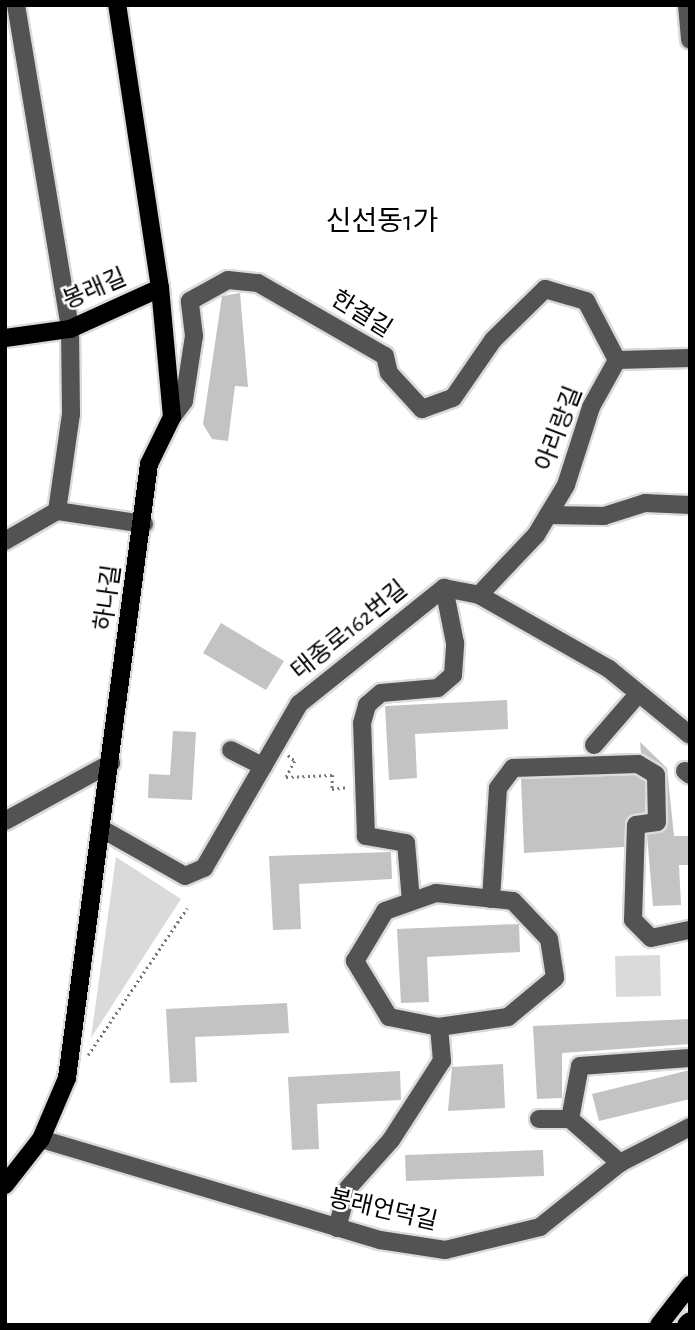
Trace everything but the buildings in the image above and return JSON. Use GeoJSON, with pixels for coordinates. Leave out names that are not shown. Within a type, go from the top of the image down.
{"type":"FeatureCollection","features":[{"type":"Feature","properties":{"kind":"main road"},"geometry":{"type":"LineString","coordinates":[[117,5],[160,288],[172,417]]}},
{"type":"Feature","properties":{"kind":"main road","name":"봉래길"},"geometry":{"type":"LineString","coordinates":[[5,338],[70,329],[160,288]]}},
{"type":"Feature","properties":{"kind":"main road","name":"하나길"},"geometry":{"type":"LineString","coordinates":[[5,1185],[41,1139],[66,1078],[144,524],[149,464],[172,417]]}},
{"type":"Feature","properties":{"kind":"main road"},"geometry":{"type":"LineString","coordinates":[[659,1325],[690,1285]]}},
{"type":"Feature","properties":{"kind":"street"},"geometry":{"type":"LineString","coordinates":[[16,5],[70,329],[71,414],[57,511]]}},
{"type":"Feature","properties":{"kind":"street"},"geometry":{"type":"LineString","coordinates":[[687,5],[690,40]]}},
{"type":"Feature","properties":{"kind":"street","name":"한결길"},"geometry":{"type":"LineString","coordinates":[[172,417],[184,401],[194,336],[190,301],[228,280],[257,283],[365,342],[385,356],[389,373],[422,409],[453,398],[493,340],[545,289],[586,301],[617,360]]}},
{"type":"Feature","properties":{"kind":"street"},"geometry":{"type":"LineString","coordinates":[[617,360],[690,358]]}},
{"type":"Feature","properties":{"kind":"street","name":"아리랑길"},"geometry":{"type":"LineString","coordinates":[[479,595],[548,515],[617,360]]}},
{"type":"Feature","properties":{"kind":"street"},"geometry":{"type":"LineString","coordinates":[[548,515],[604,516],[645,503],[690,505]]}},
{"type":"Feature","properties":{"kind":"street"},"geometry":{"type":"LineString","coordinates":[[5,541],[57,511],[144,524]]}},
{"type":"Feature","properties":{"kind":"street"},"geometry":{"type":"LineString","coordinates":[[411,901],[407,843],[366,836],[367,705],[381,693],[438,688],[453,675],[455,643],[444,588]]}},
{"type":"Feature","properties":{"kind":"street","name":"태종로162번길"},"geometry":{"type":"LineString","coordinates":[[102,829],[185,876],[204,868],[299,704],[444,588],[479,595],[609,668],[690,735]]}},
{"type":"Feature","properties":{"kind":"street"},"geometry":{"type":"LineString","coordinates":[[594,745],[638,694]]}},
{"type":"Feature","properties":{"kind":"street"},"geometry":{"type":"LineString","coordinates":[[231,750],[263,766]]}},
{"type":"Feature","properties":{"kind":"street"},"geometry":{"type":"LineString","coordinates":[[5,821],[111,763]]}},
{"type":"Feature","properties":{"kind":"street"},"geometry":{"type":"LineString","coordinates":[[491,899],[498,788],[513,768],[638,764],[656,775],[657,822],[636,825],[633,920],[651,938],[690,930]]}},
{"type":"Feature","properties":{"kind":"street"},"geometry":{"type":"LineString","coordinates":[[436,893],[513,901],[550,939],[555,978],[508,1017],[439,1027],[389,1017],[355,961],[385,911],[411,901],[436,893]]}},
{"type":"Feature","properties":{"kind":"street"},"geometry":{"type":"LineString","coordinates":[[337,1228],[348,1188],[391,1140],[442,1061],[439,1027]]}},
{"type":"Feature","properties":{"kind":"street"},"geometry":{"type":"LineString","coordinates":[[570,1119],[580,1066],[690,1058]]}},
{"type":"Feature","properties":{"kind":"street"},"geometry":{"type":"LineString","coordinates":[[539,1119],[570,1119],[620,1163]]}},
{"type":"Feature","properties":{"kind":"street","name":"봉래언덕길"},"geometry":{"type":"LineString","coordinates":[[41,1139],[337,1228],[445,1250],[524,1235],[620,1163],[690,1127]]}},
{"type":"Feature","properties":{"kind":"path"},"geometry":{"type":"LineString","coordinates":[[287,755],[295,761],[286,777],[333,775],[332,789],[365,784]]}},
{"type":"Feature","properties":{"kind":"path"},"geometry":{"type":"LineString","coordinates":[[66,1078],[97,1045],[187,908]]}},
{"type":"Feature","properties":{"kind":"shaded area"},"geometry":{"type":"Polygon","coordinates":[[[116,857],[181,899],[91,1038],[116,857]]]}},
{"type":"Feature","properties":{"kind":"shaded area"},"geometry":{"type":"Polygon","coordinates":[[[660,955],[661,996],[616,997],[615,956],[660,955]]]}},
{"type":"Feature","properties":{"kind":"district","name":"신선동1가"},"geometry":{"type":"Point","coordinates":[382,222]}}]}
